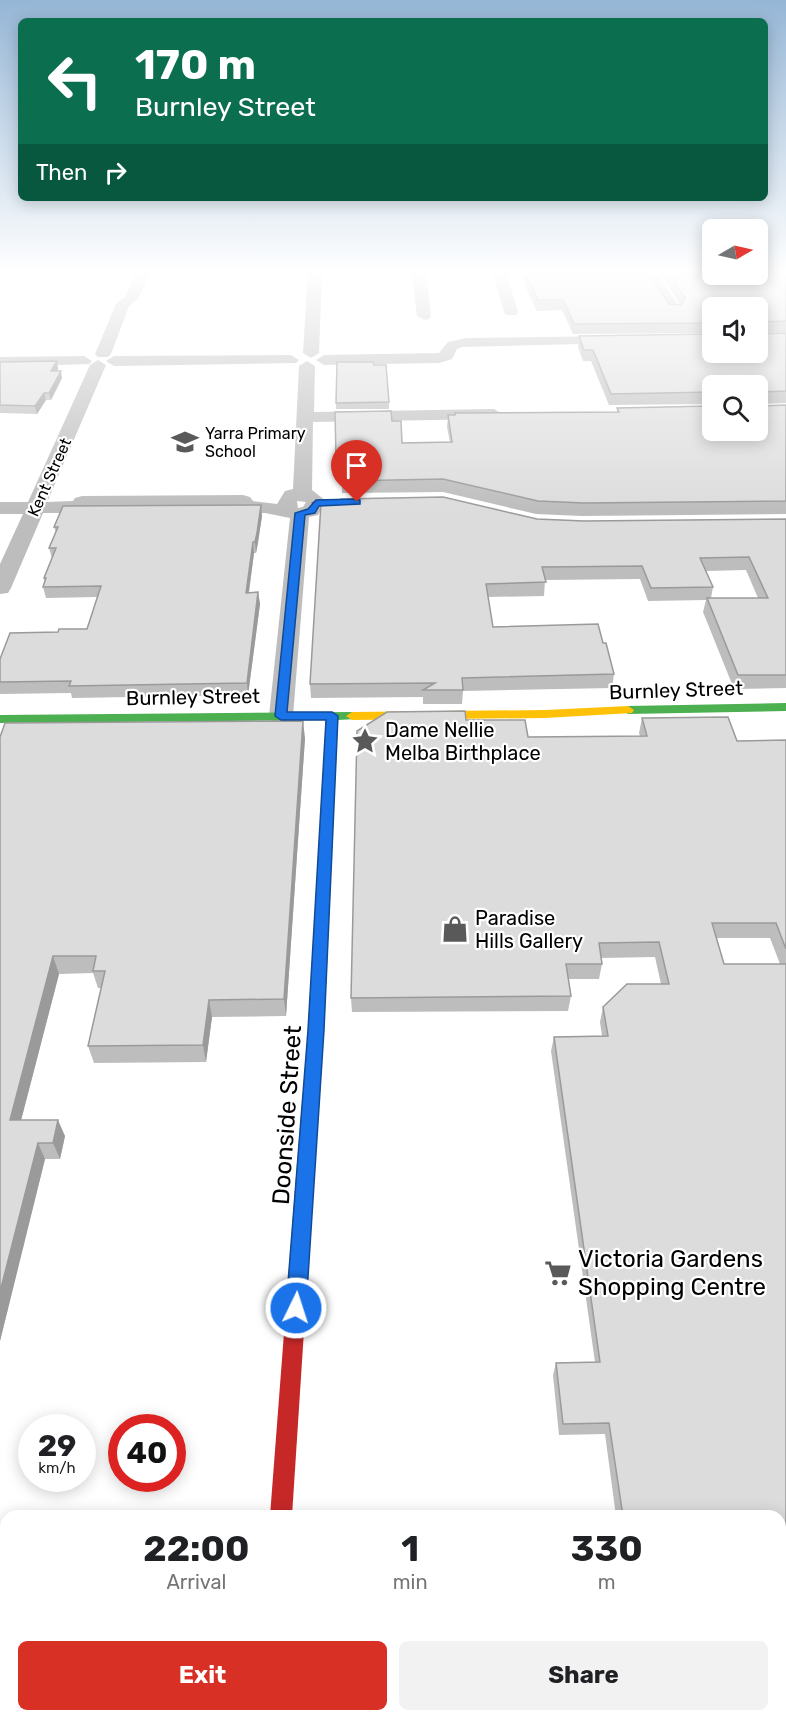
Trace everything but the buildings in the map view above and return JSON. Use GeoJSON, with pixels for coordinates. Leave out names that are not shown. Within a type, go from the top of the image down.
{"type":"FeatureCollection","features":[{"type":"Feature","properties":{"kind":"main road"},"geometry":{"type":"LineString","coordinates":[[299,504],[397,501]]}},
{"type":"Feature","properties":{"kind":"main road","name":"Burnley Street"},"geometry":{"type":"LineString","coordinates":[[0,719],[566,714],[659,708],[786,707]]}},
{"type":"Feature","properties":{"kind":"main road","name":"Burnley Street"},"geometry":{"type":"LineString","coordinates":[[566,714],[729,722]]}},
{"type":"Feature","properties":{"kind":"main road","name":"Doonside Street"},"geometry":{"type":"LineString","coordinates":[[281,1510],[315,1042],[332,716]]}},
{"type":"Feature","properties":{"kind":"street","name":"Kent Street"},"geometry":{"type":"LineString","coordinates":[[0,588],[103,352]]}},
{"type":"Feature","properties":{"kind":"street"},"geometry":{"type":"LineString","coordinates":[[281,716],[299,504],[309,352]]}},
{"type":"Feature","properties":{"kind":"street"},"geometry":{"type":"LineString","coordinates":[[0,362],[439,358],[447,356],[448,352]]}},
{"type":"Feature","properties":{"kind":"street"},"geometry":{"type":"LineString","coordinates":[[305,417],[510,414]]}},
{"type":"Feature","properties":{"kind":"street"},"geometry":{"type":"LineString","coordinates":[[0,503],[248,506],[299,504]]}},
{"type":"Feature","properties":{"kind":"street"},"geometry":{"type":"LineString","coordinates":[[0,508],[36,505]]}},
{"type":"Feature","properties":{"kind":"traffic: fast"},"geometry":{"type":"LineString","coordinates":[[628,710],[786,707]]}},
{"type":"Feature","properties":{"kind":"traffic: fast"},"geometry":{"type":"LineString","coordinates":[[305,1176],[316,1030],[332,716]]}},
{"type":"Feature","properties":{"kind":"traffic: fast"},"geometry":{"type":"LineString","coordinates":[[0,719],[352,716]]}},
{"type":"Feature","properties":{"kind":"traffic: slow"},"geometry":{"type":"LineString","coordinates":[[352,716],[545,714],[628,710]]}},
{"type":"Feature","properties":{"kind":"traffic: jam"},"geometry":{"type":"LineString","coordinates":[[316,503],[385,501]]}},
{"type":"Feature","properties":{"kind":"traffic: jam"},"geometry":{"type":"LineString","coordinates":[[281,1510],[305,1176]]}},
{"type":"Feature","properties":{"kind":"place","name":"Yarra Primary School"},"geometry":{"type":"Point","coordinates":[185,442]}},
{"type":"Feature","properties":{"kind":"place","name":"Dame Nellie Melba Birthplace"},"geometry":{"type":"Point","coordinates":[365,741]}},
{"type":"Feature","properties":{"kind":"place","name":"Paradise Hills Gallery"},"geometry":{"type":"Point","coordinates":[455,929]}},
{"type":"Feature","properties":{"kind":"place","name":"Victoria Gardens Shopping Centre"},"geometry":{"type":"Point","coordinates":[558,1273]}},
{"type":"Feature","properties":{"kind":"route"},"geometry":{"type":"LineString","coordinates":[[296,1308],[316,1030],[332,716],[281,716],[300,513],[311,511],[316,503],[357,502]]}}]}
